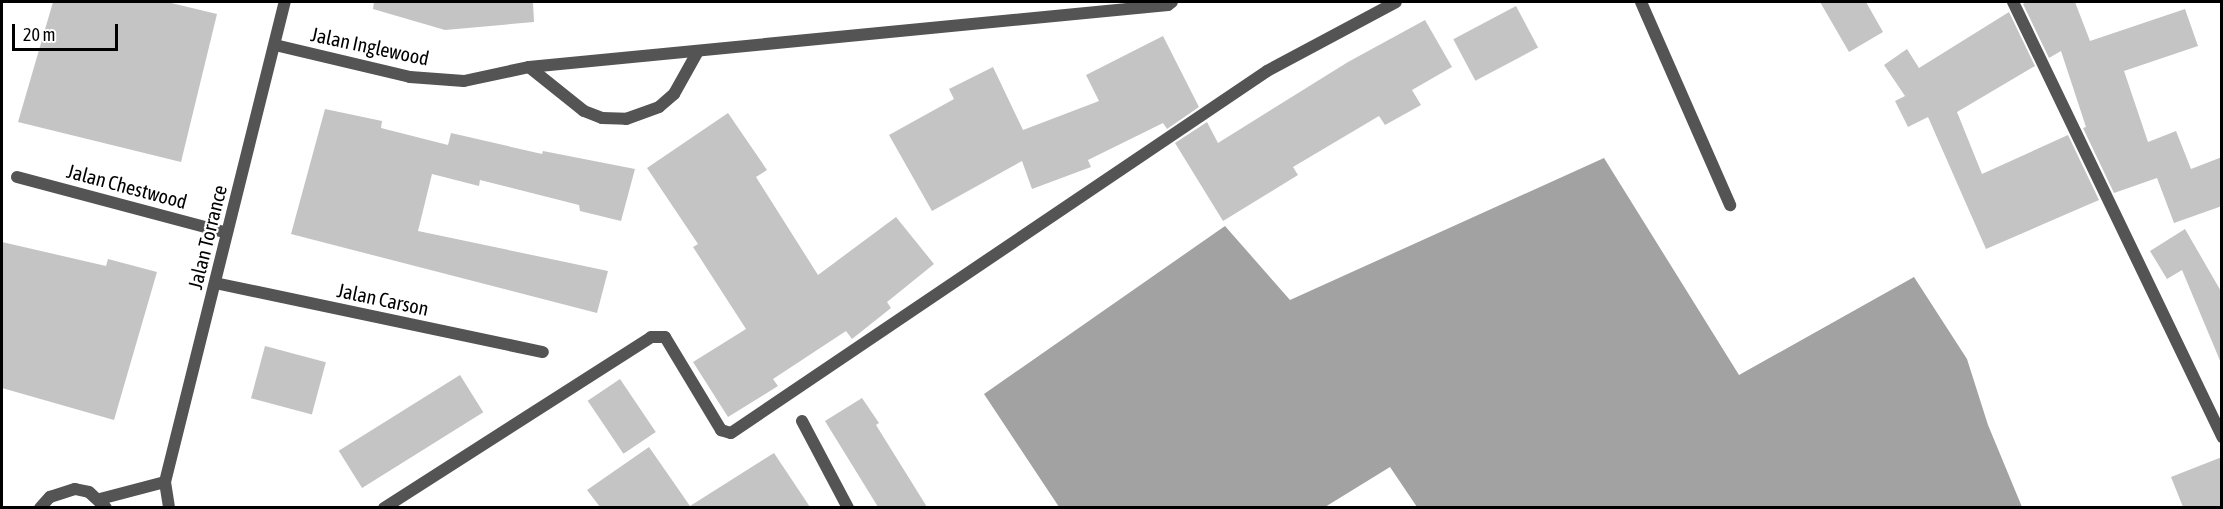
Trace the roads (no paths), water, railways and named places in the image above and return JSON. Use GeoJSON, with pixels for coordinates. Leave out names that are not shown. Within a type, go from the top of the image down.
{"type":"FeatureCollection","features":[{"type":"Feature","properties":{"kind":"street","name":"Jalan Torrance"},"geometry":{"type":"LineString","coordinates":[[165,482],[285,2]]}},
{"type":"Feature","properties":{"kind":"street","name":"Jalan Inglewood"},"geometry":{"type":"LineString","coordinates":[[275,45],[410,78],[464,81],[529,67],[1173,2]]}},
{"type":"Feature","properties":{"kind":"street"},"geometry":{"type":"LineString","coordinates":[[384,507],[651,336],[665,337],[721,430],[731,433],[1267,71],[1396,2]]}},
{"type":"Feature","properties":{"kind":"street"},"geometry":{"type":"LineString","coordinates":[[1641,2],[1730,205]]}},
{"type":"Feature","properties":{"kind":"street"},"geometry":{"type":"LineString","coordinates":[[2013,2],[2222,437]]}},
{"type":"Feature","properties":{"kind":"street"},"geometry":{"type":"LineString","coordinates":[[529,67],[584,111],[602,118],[626,119],[659,107],[674,94],[698,51]]}},
{"type":"Feature","properties":{"kind":"street","name":"Jalan Chestwood"},"geometry":{"type":"LineString","coordinates":[[16,177],[227,233]]}},
{"type":"Feature","properties":{"kind":"street","name":"Jalan Carson"},"geometry":{"type":"LineString","coordinates":[[215,283],[543,352]]}},
{"type":"Feature","properties":{"kind":"street"},"geometry":{"type":"LineString","coordinates":[[802,421],[848,507]]}},
{"type":"Feature","properties":{"kind":"street"},"geometry":{"type":"LineString","coordinates":[[40,507],[62,491],[75,489],[103,503],[165,482],[169,507]]}}]}
